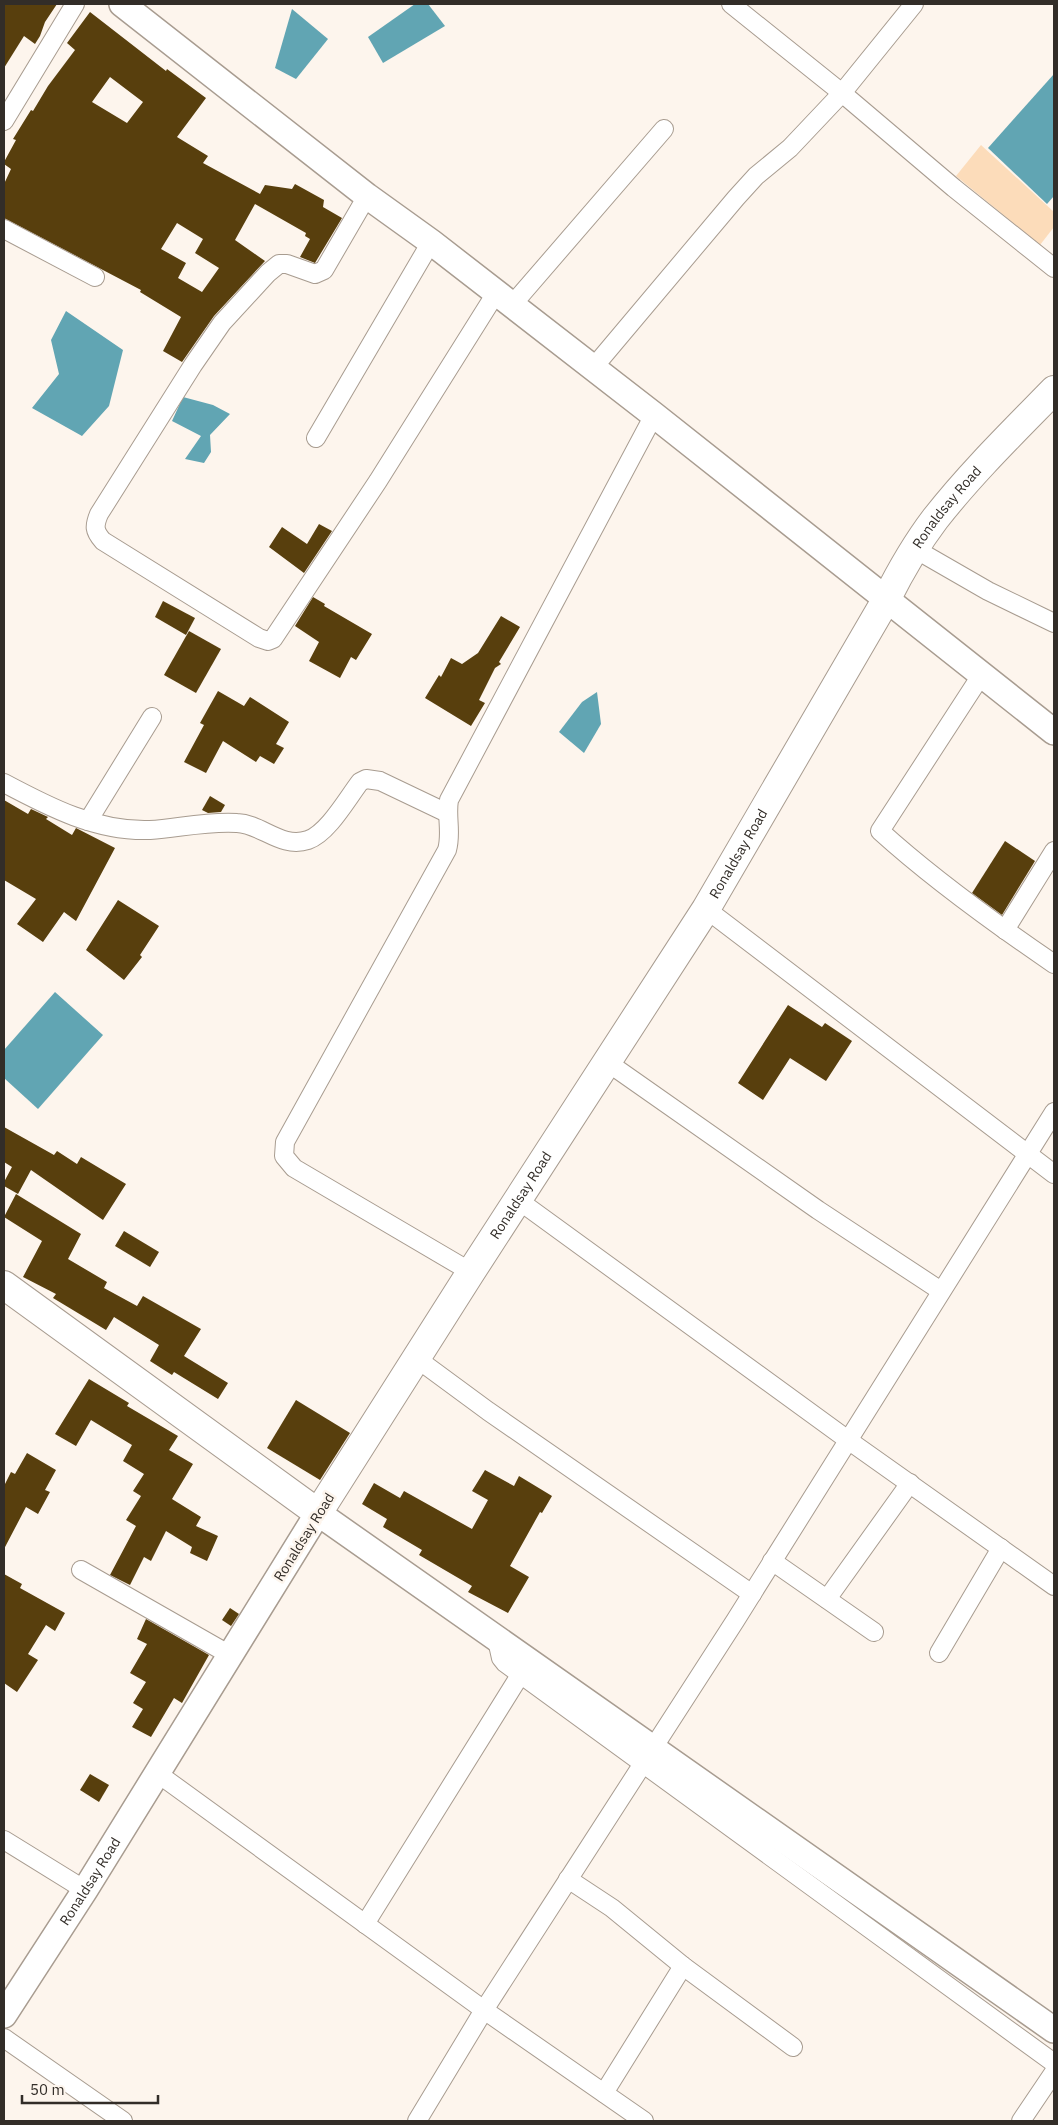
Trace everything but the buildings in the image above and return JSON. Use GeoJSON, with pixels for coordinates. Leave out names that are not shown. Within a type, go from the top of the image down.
{"type":"FeatureCollection","features":[{"type":"Feature","properties":{"kind":"main road","name":"Ronaldsay Road"},"geometry":{"type":"LineString","coordinates":[[318,1513],[471,1272],[706,909],[915,549],[935,519],[998,447],[1054,390]]}},
{"type":"Feature","properties":{"kind":"main road"},"geometry":{"type":"LineString","coordinates":[[4,1285],[318,1513]]}},
{"type":"Feature","properties":{"kind":"street"},"geometry":{"type":"LineString","coordinates":[[4,121],[74,4]]}},
{"type":"Feature","properties":{"kind":"street"},"geometry":{"type":"LineString","coordinates":[[122,4],[367,196],[431,242],[654,415],[1054,732]]}},
{"type":"Feature","properties":{"kind":"street"},"geometry":{"type":"LineString","coordinates":[[731,4],[1054,268]]}},
{"type":"Feature","properties":{"kind":"street"},"geometry":{"type":"LineString","coordinates":[[593,368],[756,176],[790,148],[842,93],[914,4]]}},
{"type":"Feature","properties":{"kind":"street"},"geometry":{"type":"LineString","coordinates":[[367,196],[324,270],[315,274],[287,264],[279,264],[268,273],[222,323],[193,365],[99,514],[95,524],[95,530],[103,541],[259,638],[268,641],[273,639],[378,481],[504,299],[664,129]]}},
{"type":"Feature","properties":{"kind":"street"},"geometry":{"type":"LineString","coordinates":[[4,229],[95,277]]}},
{"type":"Feature","properties":{"kind":"street"},"geometry":{"type":"LineString","coordinates":[[316,438],[431,242]]}},
{"type":"Feature","properties":{"kind":"street"},"geometry":{"type":"LineString","coordinates":[[471,1272],[294,1168],[288,1162],[283,1150],[285,1142],[447,850],[450,829],[446,813],[449,800],[654,415]]}},
{"type":"Feature","properties":{"kind":"street"},"geometry":{"type":"LineString","coordinates":[[915,549],[988,591],[1054,624]]}},
{"type":"Feature","properties":{"kind":"street"},"geometry":{"type":"LineString","coordinates":[[982,674],[880,831],[909,857],[1005,930],[1054,964]]}},
{"type":"Feature","properties":{"kind":"street"},"geometry":{"type":"LineString","coordinates":[[88,821],[152,717]]}},
{"type":"Feature","properties":{"kind":"street"},"geometry":{"type":"LineString","coordinates":[[4,782],[59,810],[88,821],[121,829],[149,830],[239,822],[286,842],[297,843],[310,840],[324,832],[360,782],[366,779],[372,778],[446,813]]}},
{"type":"Feature","properties":{"kind":"street"},"geometry":{"type":"LineString","coordinates":[[1005,930],[1054,851]]}},
{"type":"Feature","properties":{"kind":"street"},"geometry":{"type":"LineString","coordinates":[[706,909],[1054,1174]]}},
{"type":"Feature","properties":{"kind":"street"},"geometry":{"type":"LineString","coordinates":[[607,1062],[818,1210],[941,1291]]}},
{"type":"Feature","properties":{"kind":"street"},"geometry":{"type":"LineString","coordinates":[[417,2121],[484,2010],[752,1594],[1054,1112]]}},
{"type":"Feature","properties":{"kind":"street"},"geometry":{"type":"LineString","coordinates":[[518,1200],[848,1440],[1054,1586]]}},
{"type":"Feature","properties":{"kind":"street"},"geometry":{"type":"LineString","coordinates":[[416,1358],[488,1411],[752,1594]]}},
{"type":"Feature","properties":{"kind":"street"},"geometry":{"type":"LineString","coordinates":[[827,1599],[910,1483]]}},
{"type":"Feature","properties":{"kind":"street"},"geometry":{"type":"LineString","coordinates":[[318,1513],[497,1640],[524,1668],[648,1756],[1054,2030]]}},
{"type":"Feature","properties":{"kind":"street","name":"Ronaldsay Road"},"geometry":{"type":"LineString","coordinates":[[4,2015],[85,1890],[318,1513]]}},
{"type":"Feature","properties":{"kind":"street"},"geometry":{"type":"LineString","coordinates":[[939,1653],[1001,1548]]}},
{"type":"Feature","properties":{"kind":"street"},"geometry":{"type":"LineString","coordinates":[[772,1561],[874,1632]]}},
{"type":"Feature","properties":{"kind":"street"},"geometry":{"type":"LineString","coordinates":[[81,1570],[230,1655]]}},
{"type":"Feature","properties":{"kind":"street"},"geometry":{"type":"LineString","coordinates":[[365,1924],[524,1668]]}},
{"type":"Feature","properties":{"kind":"street"},"geometry":{"type":"LineString","coordinates":[[648,1756],[1054,2063]]}},
{"type":"Feature","properties":{"kind":"street"},"geometry":{"type":"LineString","coordinates":[[157,1773],[484,2010],[644,2121]]}},
{"type":"Feature","properties":{"kind":"street"},"geometry":{"type":"LineString","coordinates":[[4,1840],[85,1890]]}},
{"type":"Feature","properties":{"kind":"street"},"geometry":{"type":"LineString","coordinates":[[568,1879],[619,1914],[683,1966],[793,2047]]}},
{"type":"Feature","properties":{"kind":"street"},"geometry":{"type":"LineString","coordinates":[[604,2093],[683,1966]]}},
{"type":"Feature","properties":{"kind":"street"},"geometry":{"type":"LineString","coordinates":[[4,2038],[123,2121]]}},
{"type":"Feature","properties":{"kind":"street"},"geometry":{"type":"LineString","coordinates":[[1021,2121],[1054,2072]]}},
{"type":"Feature","properties":{"kind":"shaded area"},"geometry":{"type":"Polygon","coordinates":[[[981,145],[1054,212],[1054,227],[1040,245],[956,176],[981,145]]]}},
{"type":"Feature","properties":{"kind":"water"},"geometry":{"type":"Polygon","coordinates":[[[415,4],[428,4],[445,26],[383,63],[368,37],[415,4]]]}},
{"type":"Feature","properties":{"kind":"water"},"geometry":{"type":"Polygon","coordinates":[[[292,9],[328,39],[296,79],[275,68],[292,9]]]}},
{"type":"Feature","properties":{"kind":"water"},"geometry":{"type":"Polygon","coordinates":[[[1054,74],[1054,196],[1047,204],[988,148],[1054,74]]]}},
{"type":"Feature","properties":{"kind":"water"},"geometry":{"type":"Polygon","coordinates":[[[66,311],[123,350],[109,406],[82,436],[32,408],[59,374],[51,340],[66,311]]]}},
{"type":"Feature","properties":{"kind":"water"},"geometry":{"type":"Polygon","coordinates":[[[183,397],[213,405],[230,414],[210,435],[211,452],[204,463],[185,459],[201,436],[172,421],[183,397]]]}},
{"type":"Feature","properties":{"kind":"water"},"geometry":{"type":"Polygon","coordinates":[[[597,692],[601,724],[584,753],[559,732],[582,702],[597,692]]]}},
{"type":"Feature","properties":{"kind":"water"},"geometry":{"type":"Polygon","coordinates":[[[55,992],[103,1035],[38,1109],[4,1078],[4,1050],[55,992]]]}}]}
